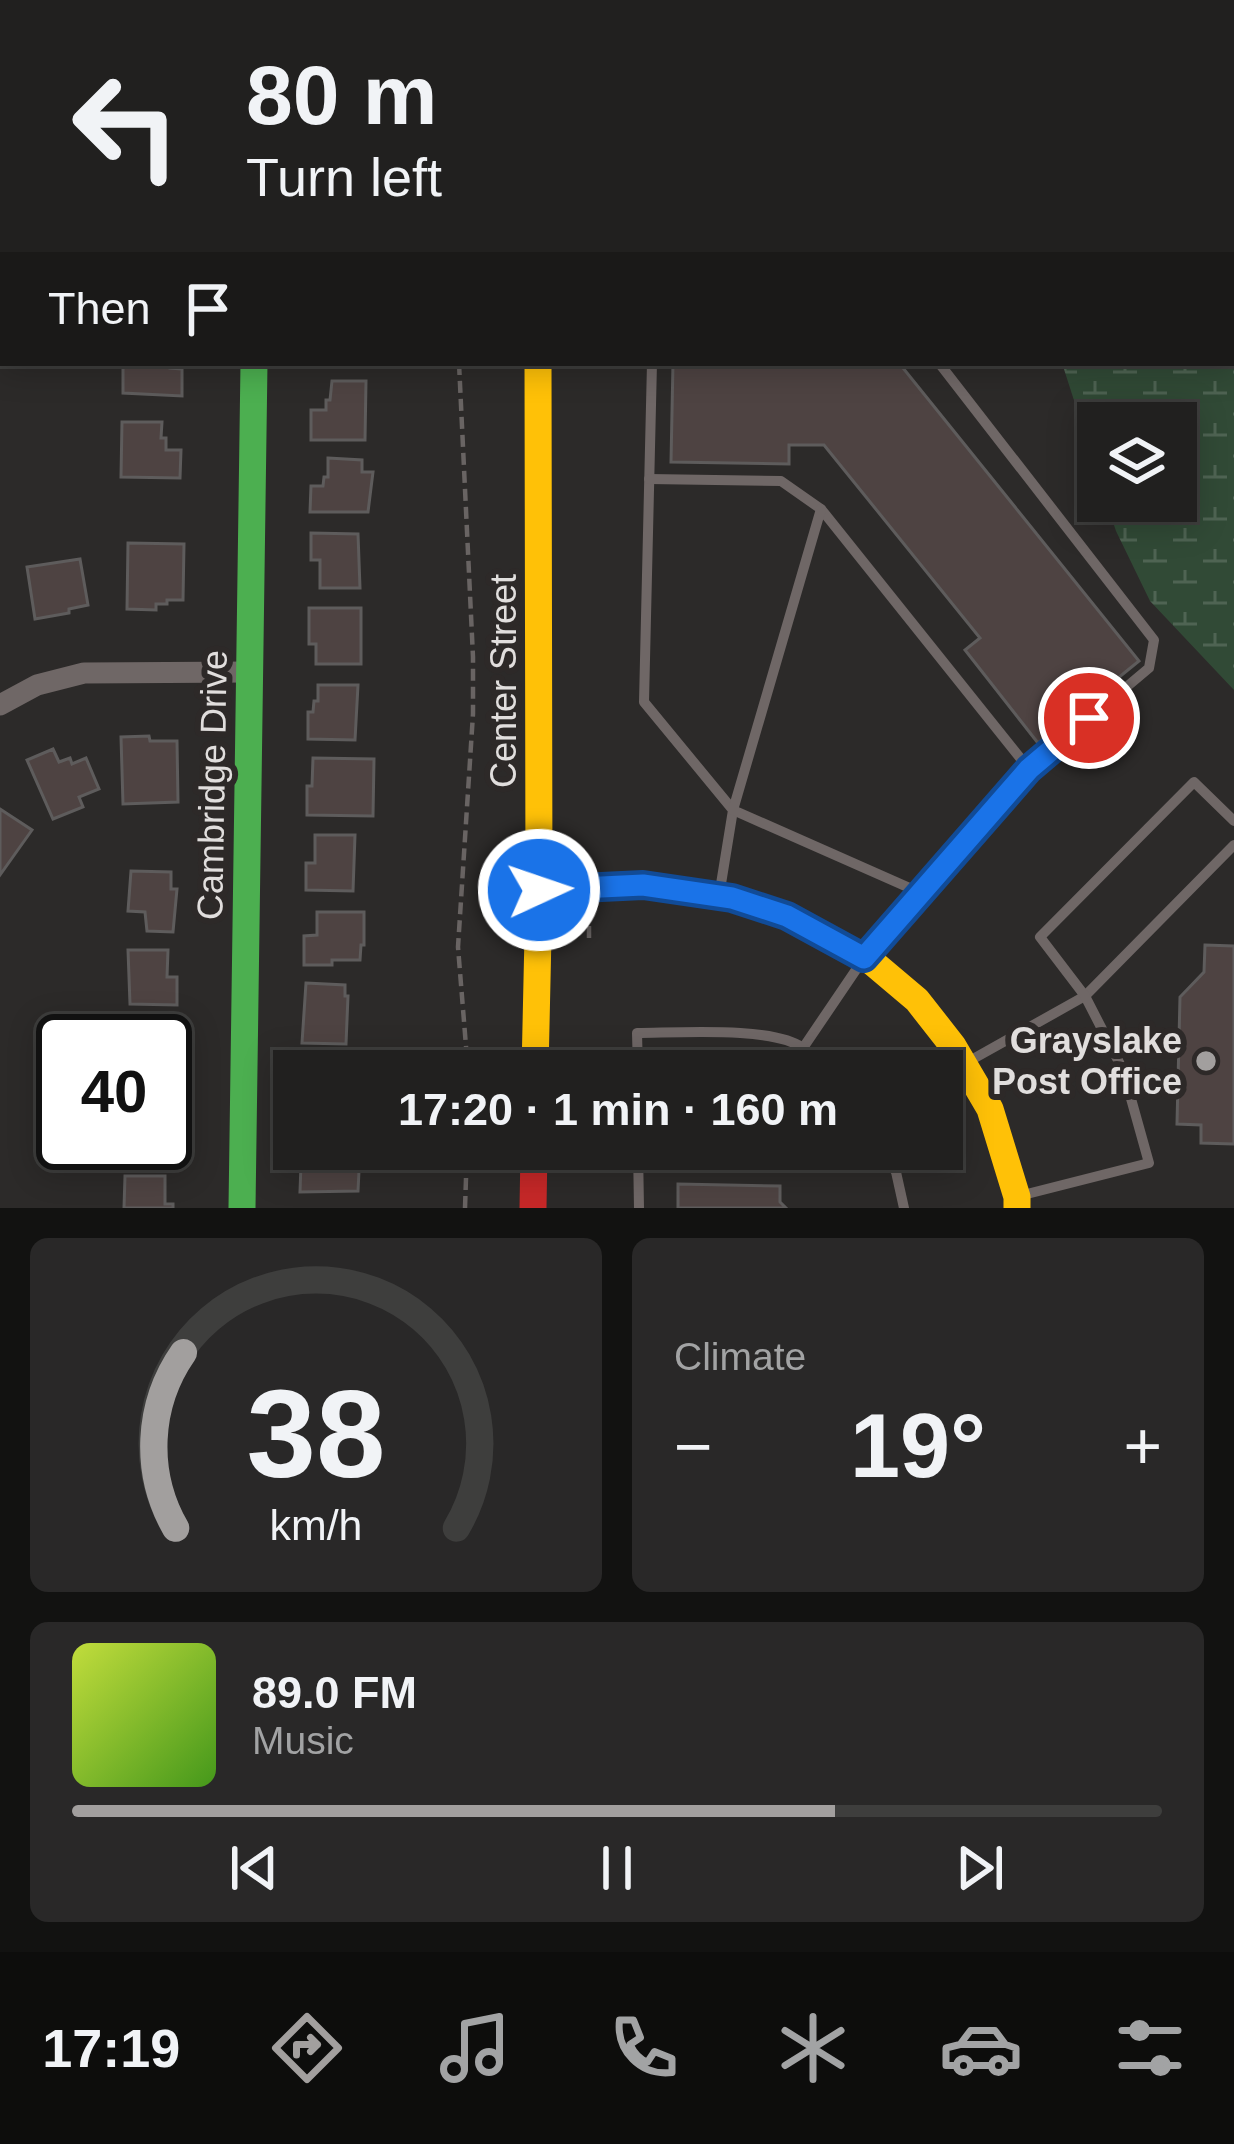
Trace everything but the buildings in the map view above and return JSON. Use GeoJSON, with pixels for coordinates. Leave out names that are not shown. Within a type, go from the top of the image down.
{"type":"FeatureCollection","features":[{"type":"Feature","properties":{"kind":"street","name":"Cambridge Drive"},"geometry":{"type":"LineString","coordinates":[[242,1208],[254,366]]}},
{"type":"Feature","properties":{"kind":"street","name":"Center Street"},"geometry":{"type":"LineString","coordinates":[[536,1050],[538,366]]}},
{"type":"Feature","properties":{"kind":"street"},"geometry":{"type":"LineString","coordinates":[[0,705],[37,685],[84,673],[250,672]]}},
{"type":"Feature","properties":{"kind":"street"},"geometry":{"type":"LineString","coordinates":[[539,890],[643,885],[718,896],[787,916],[864,958],[917,1000],[953,1046],[990,1109],[1017,1203]]}},
{"type":"Feature","properties":{"kind":"street"},"geometry":{"type":"LineString","coordinates":[[532,1208],[533,1170]]}},
{"type":"Feature","properties":{"kind":"lane"},"geometry":{"type":"LineString","coordinates":[[652,366],[644,702],[734,811],[921,892]]}},
{"type":"Feature","properties":{"kind":"lane"},"geometry":{"type":"LineString","coordinates":[[638,1050],[638,1033],[782,1038],[802,1048],[864,958],[1029,769],[1149,668],[1154,640],[941,366]]}},
{"type":"Feature","properties":{"kind":"lane"},"geometry":{"type":"LineString","coordinates":[[650,479],[781,482],[821,509],[1029,769]]}},
{"type":"Feature","properties":{"kind":"lane"},"geometry":{"type":"LineString","coordinates":[[718,896],[734,811],[821,509]]}},
{"type":"Feature","properties":{"kind":"lane"},"geometry":{"type":"LineString","coordinates":[[1017,1203],[1148,1163],[1123,1070],[1084,996],[1040,937],[1194,782],[1234,820]]}},
{"type":"Feature","properties":{"kind":"lane"},"geometry":{"type":"LineString","coordinates":[[964,1064],[1084,996],[1234,845]]}},
{"type":"Feature","properties":{"kind":"lane"},"geometry":{"type":"LineString","coordinates":[[638,1170],[638,1208]]}},
{"type":"Feature","properties":{"kind":"lane"},"geometry":{"type":"LineString","coordinates":[[895,1170],[904,1208]]}},
{"type":"Feature","properties":{"kind":"path"},"geometry":{"type":"LineString","coordinates":[[459,366],[473,657],[458,947],[467,1050]]}},
{"type":"Feature","properties":{"kind":"path"},"geometry":{"type":"LineString","coordinates":[[465,1208],[466,1170]]}},
{"type":"Feature","properties":{"kind":"green space"},"geometry":{"type":"Polygon","coordinates":[[[1063,366],[1234,366],[1234,690],[1150,601],[1113,522],[1197,522],[1197,402],[1077,402],[1077,410],[1063,366]]]}},
{"type":"Feature","properties":{"kind":"traffic: fast"},"geometry":{"type":"LineString","coordinates":[[242,1208],[254,366]]}},
{"type":"Feature","properties":{"kind":"traffic: slow"},"geometry":{"type":"LineString","coordinates":[[535,1050],[538,366]]}},
{"type":"Feature","properties":{"kind":"traffic: slow"},"geometry":{"type":"LineString","coordinates":[[539,890],[643,885],[732,898],[787,916],[872,962],[917,1000],[953,1046],[990,1109],[1017,1208]]}},
{"type":"Feature","properties":{"kind":"traffic: jam"},"geometry":{"type":"LineString","coordinates":[[533,1208],[534,1170]]}},
{"type":"Feature","properties":{"kind":"place","name":"Grayslake Post Office"},"geometry":{"type":"Point","coordinates":[1206,1061]}},
{"type":"Feature","properties":{"kind":"route"},"geometry":{"type":"LineString","coordinates":[[539,890],[643,885],[732,898],[787,916],[864,958],[1029,769],[1089,718]]}}]}
